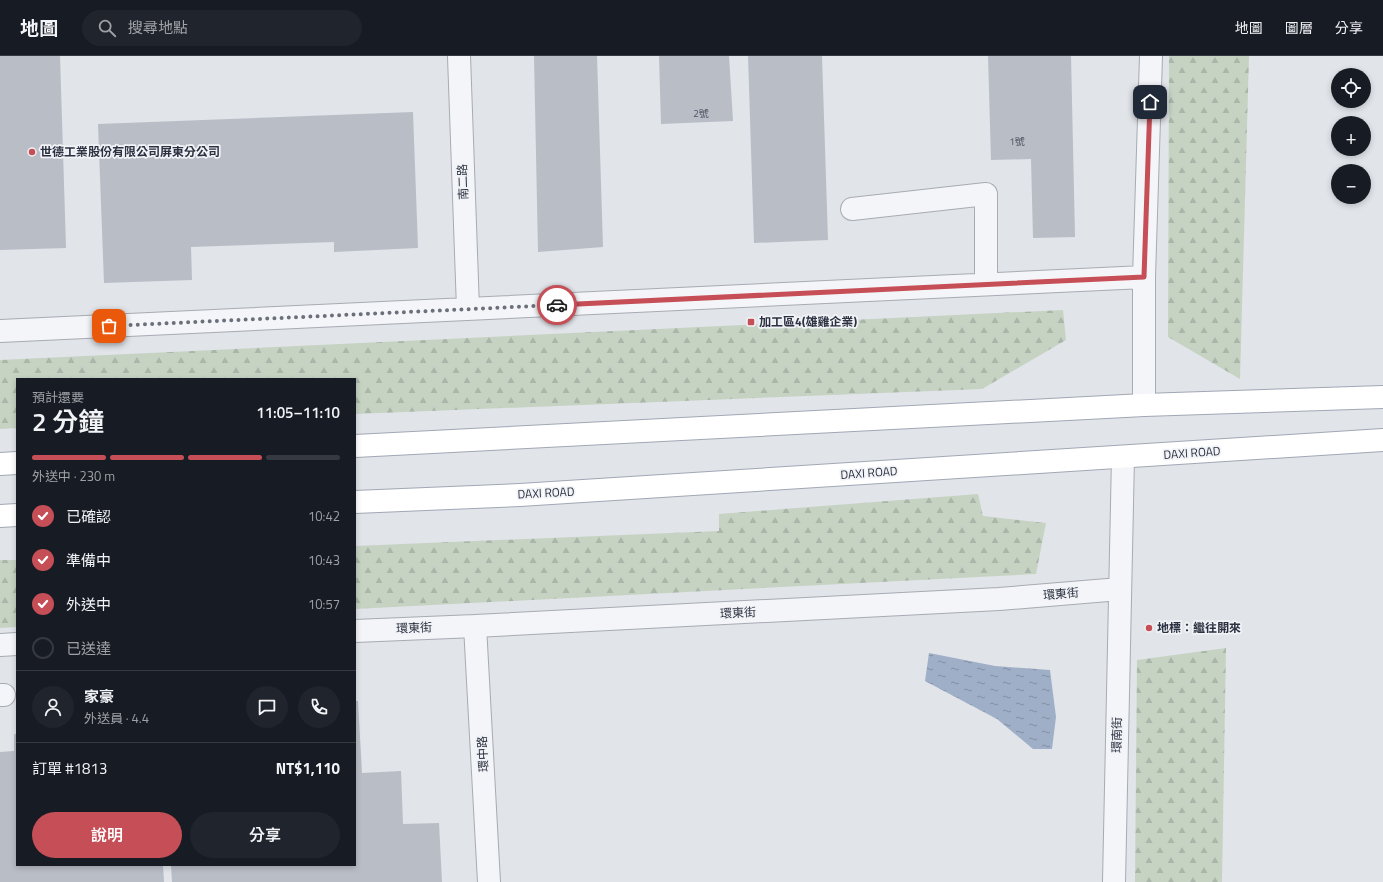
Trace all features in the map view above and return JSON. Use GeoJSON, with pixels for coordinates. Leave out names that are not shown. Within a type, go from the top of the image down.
{"type":"FeatureCollection","features":[{"type":"Feature","properties":{"kind":"main road"},"geometry":{"type":"LineString","coordinates":[[356,446],[1144,406],[1383,397]]}},
{"type":"Feature","properties":{"kind":"main road","name":"DAXI ROAD"},"geometry":{"type":"LineString","coordinates":[[356,502],[520,495],[1383,440]]}},
{"type":"Feature","properties":{"kind":"main road"},"geometry":{"type":"LineString","coordinates":[[0,464],[16,463]]}},
{"type":"Feature","properties":{"kind":"main road"},"geometry":{"type":"LineString","coordinates":[[0,516],[16,515]]}},
{"type":"Feature","properties":{"kind":"street","name":"南二路"},"geometry":{"type":"LineString","coordinates":[[459,56],[468,309]]}},
{"type":"Feature","properties":{"kind":"street"},"geometry":{"type":"LineString","coordinates":[[1144,406],[1144,277],[1151,56]]}},
{"type":"Feature","properties":{"kind":"street"},"geometry":{"type":"LineString","coordinates":[[852,209],[986,194],[986,284]]}},
{"type":"Feature","properties":{"kind":"street"},"geometry":{"type":"LineString","coordinates":[[0,331],[1144,277]]}},
{"type":"Feature","properties":{"kind":"street","name":"環南街"},"geometry":{"type":"LineString","coordinates":[[1114,882],[1122,457]]}},
{"type":"Feature","properties":{"kind":"street","name":"環東街"},"geometry":{"type":"LineString","coordinates":[[356,631],[999,599],[1120,589]]}},
{"type":"Feature","properties":{"kind":"street","name":"環中路"},"geometry":{"type":"LineString","coordinates":[[475,626],[489,882]]}},
{"type":"Feature","properties":{"kind":"street"},"geometry":{"type":"LineString","coordinates":[[0,645],[16,644]]}},
{"type":"Feature","properties":{"kind":"green space"},"geometry":{"type":"Polygon","coordinates":[[[1169,56],[1249,56],[1240,379],[1168,337],[1169,56]]]}},
{"type":"Feature","properties":{"kind":"green space"},"geometry":{"type":"Polygon","coordinates":[[[1063,310],[1066,340],[982,389],[356,414],[356,378],[16,378],[16,428],[0,429],[0,360],[1063,310]]]}},
{"type":"Feature","properties":{"kind":"green space"},"geometry":{"type":"Polygon","coordinates":[[[978,494],[983,516],[1046,523],[1036,574],[356,609],[356,546],[719,531],[719,514],[978,494]]]}},
{"type":"Feature","properties":{"kind":"green space"},"geometry":{"type":"Polygon","coordinates":[[[0,560],[16,560],[16,627],[0,628],[0,560]]]}},
{"type":"Feature","properties":{"kind":"green space"},"geometry":{"type":"Polygon","coordinates":[[[1226,648],[1222,882],[1135,882],[1137,660],[1226,648]]]}},
{"type":"Feature","properties":{"kind":"water"},"geometry":{"type":"Polygon","coordinates":[[[929,653],[995,666],[1050,670],[1056,717],[1052,749],[1033,749],[997,719],[925,681],[929,653]]]}},
{"type":"Feature","properties":{"kind":"building","name":"世德工業股份有限公司屏東分公司"},"geometry":{"type":"Polygon","coordinates":[[[0,56],[60,56],[66,248],[0,250],[0,56]]]}},
{"type":"Feature","properties":{"kind":"building"},"geometry":{"type":"Polygon","coordinates":[[[534,56],[597,56],[603,247],[538,252],[534,56]]]}},
{"type":"Feature","properties":{"kind":"building"},"geometry":{"type":"Polygon","coordinates":[[[659,56],[729,56],[733,121],[661,124],[659,56]]]}},
{"type":"Feature","properties":{"kind":"building"},"geometry":{"type":"Polygon","coordinates":[[[748,56],[822,56],[828,240],[754,243],[748,56]]]}},
{"type":"Feature","properties":{"kind":"building"},"geometry":{"type":"Polygon","coordinates":[[[988,56],[1071,56],[1075,237],[1033,238],[1031,159],[991,160],[988,56]]]}},
{"type":"Feature","properties":{"kind":"building"},"geometry":{"type":"Polygon","coordinates":[[[413,112],[418,248],[334,252],[334,242],[191,247],[192,280],[104,283],[98,124],[413,112]]]}},
{"type":"Feature","properties":{"kind":"building"},"geometry":{"type":"Polygon","coordinates":[[[356,701],[358,701],[362,773],[401,771],[403,824],[439,823],[442,882],[172,882],[171,866],[356,866],[356,701]]]}},
{"type":"Feature","properties":{"kind":"building"},"geometry":{"type":"Polygon","coordinates":[[[14,734],[16,734],[16,866],[163,866],[164,882],[0,882],[0,752],[14,751],[14,734]]]}},
{"type":"Feature","properties":{"kind":"way so far"},"geometry":{"type":"LineString","coordinates":[[109,326],[557,305]]}},
{"type":"Feature","properties":{"kind":"place","name":"世德工業股份有限公司屏東分公司"},"geometry":{"type":"Point","coordinates":[32,152]}},
{"type":"Feature","properties":{"kind":"place","name":"加工區4(雄雞企業)"},"geometry":{"type":"Point","coordinates":[751,322]}},
{"type":"Feature","properties":{"kind":"place","name":"地標：繼往開來"},"geometry":{"type":"Point","coordinates":[1149,628]}},
{"type":"Feature","properties":{"kind":"route"},"geometry":{"type":"LineString","coordinates":[[557,305],[1144,277],[1150,102]]}}]}
